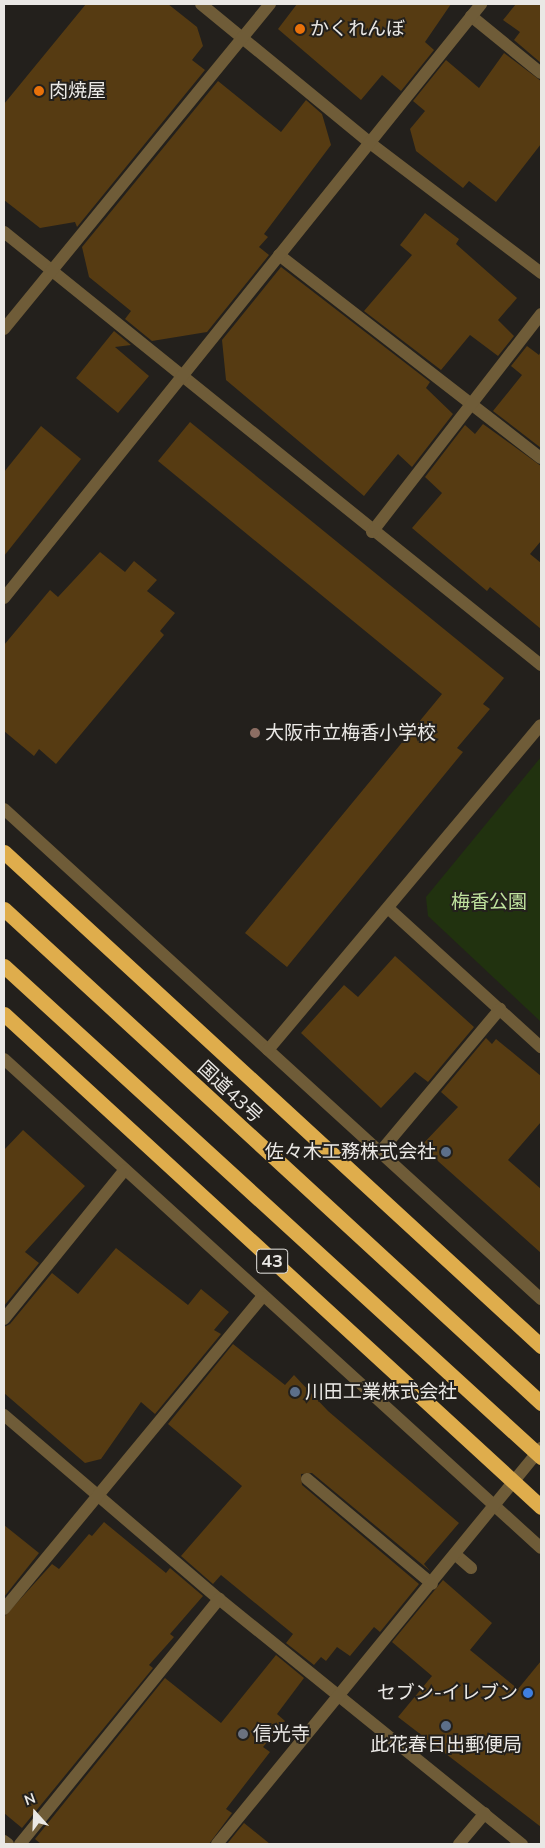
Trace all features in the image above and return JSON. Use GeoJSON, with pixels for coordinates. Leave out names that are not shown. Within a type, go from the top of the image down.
{"type":"FeatureCollection","features":[{"type":"Feature","properties":{"kind":"highway"},"geometry":{"type":"LineString","coordinates":[[4,852],[541,1346]]}},
{"type":"Feature","properties":{"kind":"highway","name":"国道43号"},"geometry":{"type":"LineString","coordinates":[[4,910],[541,1403]]}},
{"type":"Feature","properties":{"kind":"highway","name":"43"},"geometry":{"type":"LineString","coordinates":[[4,966],[541,1457]]}},
{"type":"Feature","properties":{"kind":"highway","name":"43"},"geometry":{"type":"LineString","coordinates":[[4,1014],[541,1508]]}},
{"type":"Feature","properties":{"kind":"street"},"geometry":{"type":"LineString","coordinates":[[201,4],[370,143],[541,272]]}},
{"type":"Feature","properties":{"kind":"street"},"geometry":{"type":"LineString","coordinates":[[4,329],[270,4]]}},
{"type":"Feature","properties":{"kind":"street"},"geometry":{"type":"LineString","coordinates":[[4,598],[481,4]]}},
{"type":"Feature","properties":{"kind":"street"},"geometry":{"type":"LineString","coordinates":[[471,16],[541,72]]}},
{"type":"Feature","properties":{"kind":"street"},"geometry":{"type":"LineString","coordinates":[[4,232],[50,271],[182,375],[372,532],[541,665]]}},
{"type":"Feature","properties":{"kind":"street"},"geometry":{"type":"LineString","coordinates":[[279,255],[473,403],[541,458]]}},
{"type":"Feature","properties":{"kind":"street"},"geometry":{"type":"LineString","coordinates":[[372,532],[541,314]]}},
{"type":"Feature","properties":{"kind":"street"},"geometry":{"type":"LineString","coordinates":[[268,1050],[541,725]]}},
{"type":"Feature","properties":{"kind":"street"},"geometry":{"type":"LineString","coordinates":[[4,809],[541,1299]]}},
{"type":"Feature","properties":{"kind":"street"},"geometry":{"type":"LineString","coordinates":[[388,908],[541,1047]]}},
{"type":"Feature","properties":{"kind":"street"},"geometry":{"type":"LineString","coordinates":[[380,1152],[500,1009]]}},
{"type":"Feature","properties":{"kind":"street"},"geometry":{"type":"LineString","coordinates":[[4,1059],[262,1297],[541,1548]]}},
{"type":"Feature","properties":{"kind":"street"},"geometry":{"type":"LineString","coordinates":[[4,1319],[124,1171]]}},
{"type":"Feature","properties":{"kind":"street"},"geometry":{"type":"LineString","coordinates":[[4,1609],[262,1297]]}},
{"type":"Feature","properties":{"kind":"street"},"geometry":{"type":"LineString","coordinates":[[4,1415],[100,1494],[219,1599],[522,1844]]}},
{"type":"Feature","properties":{"kind":"street"},"geometry":{"type":"LineString","coordinates":[[217,1844],[456,1555],[541,1448]]}},
{"type":"Feature","properties":{"kind":"street"},"geometry":{"type":"LineString","coordinates":[[307,1479],[432,1584]]}},
{"type":"Feature","properties":{"kind":"street"},"geometry":{"type":"LineString","coordinates":[[456,1555],[471,1568]]}},
{"type":"Feature","properties":{"kind":"street"},"geometry":{"type":"LineString","coordinates":[[20,1844],[219,1599]]}},
{"type":"Feature","properties":{"kind":"street"},"geometry":{"type":"LineString","coordinates":[[459,1844],[484,1813]]}},
{"type":"Feature","properties":{"kind":"street"},"geometry":{"type":"LineString","coordinates":[[4,1841],[8,1844]]}},
{"type":"Feature","properties":{"kind":"green space","name":"梅香公園"},"geometry":{"type":"Polygon","coordinates":[[[541,757],[541,1022],[428,916],[426,897],[541,757]]]}},
{"type":"Feature","properties":{"kind":"building"},"geometry":{"type":"Polygon","coordinates":[[[86,4],[168,4],[197,27],[203,46],[192,60],[205,70],[77,227],[75,222],[40,228],[4,200],[4,104],[86,4]]]}},
{"type":"Feature","properties":{"kind":"building"},"geometry":{"type":"Polygon","coordinates":[[[297,4],[451,4],[425,42],[434,50],[401,91],[382,75],[361,100],[278,29],[297,4]]]}},
{"type":"Feature","properties":{"kind":"building"},"geometry":{"type":"Polygon","coordinates":[[[516,4],[541,4],[541,63],[514,40],[520,32],[503,20],[516,4]]]}},
{"type":"Feature","properties":{"kind":"building"},"geometry":{"type":"Polygon","coordinates":[[[504,53],[541,81],[541,144],[496,202],[469,181],[463,188],[416,151],[410,129],[425,111],[413,101],[446,60],[479,88],[504,53]]]}},
{"type":"Feature","properties":{"kind":"building"},"geometry":{"type":"Polygon","coordinates":[[[218,81],[281,132],[306,100],[322,114],[331,145],[264,234],[268,237],[259,247],[269,255],[207,332],[152,341],[125,319],[131,311],[89,277],[82,247],[218,81]]]}},
{"type":"Feature","properties":{"kind":"building"},"geometry":{"type":"Polygon","coordinates":[[[425,213],[459,239],[456,244],[517,298],[498,320],[514,336],[498,356],[470,335],[441,370],[364,311],[412,255],[400,245],[425,213]]]}},
{"type":"Feature","properties":{"kind":"building"},"geometry":{"type":"Polygon","coordinates":[[[281,267],[430,382],[426,388],[453,414],[412,467],[398,454],[364,496],[226,380],[222,340],[281,267]]]}},
{"type":"Feature","properties":{"kind":"building"},"geometry":{"type":"Polygon","coordinates":[[[114,331],[131,345],[115,347],[149,376],[118,413],[76,378],[114,331]]]}},
{"type":"Feature","properties":{"kind":"building"},"geometry":{"type":"Polygon","coordinates":[[[527,346],[539,355],[541,351],[541,448],[493,411],[522,375],[511,366],[527,346]]]}},
{"type":"Feature","properties":{"kind":"building"},"geometry":{"type":"Polygon","coordinates":[[[190,422],[504,678],[483,704],[490,709],[457,748],[463,752],[287,967],[245,933],[442,694],[158,461],[190,422]]]}},
{"type":"Feature","properties":{"kind":"building"},"geometry":{"type":"Polygon","coordinates":[[[483,424],[541,466],[541,541],[530,554],[541,563],[541,629],[490,587],[487,591],[412,528],[442,493],[425,477],[465,425],[475,434],[483,424]]]}},
{"type":"Feature","properties":{"kind":"building"},"geometry":{"type":"Polygon","coordinates":[[[41,426],[81,459],[4,556],[4,472],[41,426]]]}},
{"type":"Feature","properties":{"kind":"building"},"geometry":{"type":"Polygon","coordinates":[[[100,552],[125,572],[134,561],[157,580],[147,591],[175,613],[160,631],[164,635],[56,764],[39,749],[34,756],[4,731],[4,645],[50,590],[58,597],[100,552]]]}},
{"type":"Feature","properties":{"kind":"building"},"geometry":{"type":"Polygon","coordinates":[[[395,956],[474,1027],[428,1082],[415,1072],[381,1108],[301,1033],[344,985],[358,997],[395,956]]]}},
{"type":"Feature","properties":{"kind":"building"},"geometry":{"type":"Polygon","coordinates":[[[486,1038],[492,1044],[496,1039],[541,1076],[541,1122],[508,1160],[541,1189],[541,1253],[421,1146],[458,1107],[441,1092],[486,1038]]]}},
{"type":"Feature","properties":{"kind":"building"},"geometry":{"type":"Polygon","coordinates":[[[23,1130],[85,1186],[25,1252],[39,1263],[4,1306],[4,1150],[23,1130]]]}},
{"type":"Feature","properties":{"kind":"building"},"geometry":{"type":"Polygon","coordinates":[[[116,1248],[188,1305],[201,1289],[229,1312],[214,1330],[221,1334],[155,1414],[141,1402],[101,1459],[85,1463],[4,1393],[4,1327],[10,1324],[52,1273],[78,1294],[116,1248]]]}},
{"type":"Feature","properties":{"kind":"building"},"geometry":{"type":"Polygon","coordinates":[[[233,1344],[285,1385],[294,1375],[328,1411],[459,1523],[424,1564],[430,1571],[312,1473],[301,1474],[302,1485],[419,1584],[380,1632],[374,1627],[350,1656],[337,1647],[326,1661],[321,1657],[314,1665],[286,1643],[293,1634],[221,1575],[213,1584],[181,1556],[242,1486],[168,1424],[233,1344]]]}},
{"type":"Feature","properties":{"kind":"building"},"geometry":{"type":"Polygon","coordinates":[[[104,1522],[166,1573],[170,1568],[203,1596],[170,1634],[174,1637],[149,1665],[153,1668],[22,1828],[4,1813],[4,1617],[52,1564],[59,1569],[89,1534],[92,1536],[104,1522]]]}},
{"type":"Feature","properties":{"kind":"building"},"geometry":{"type":"Polygon","coordinates":[[[4,1525],[39,1553],[4,1597],[4,1525]]]}},
{"type":"Feature","properties":{"kind":"building"},"geometry":{"type":"Polygon","coordinates":[[[443,1580],[492,1623],[470,1650],[518,1689],[541,1661],[541,1827],[398,1717],[432,1676],[392,1642],[443,1580]]]}},
{"type":"Feature","properties":{"kind":"building"},"geometry":{"type":"Polygon","coordinates":[[[276,1655],[304,1678],[277,1714],[285,1721],[263,1747],[270,1752],[226,1809],[232,1813],[209,1844],[41,1844],[35,1839],[165,1678],[221,1723],[276,1655]]]}},
{"type":"Feature","properties":{"kind":"building"},"geometry":{"type":"Polygon","coordinates":[[[244,1823],[270,1844],[227,1844],[244,1823]]]}},
{"type":"Feature","properties":{"kind":"place","name":"かくれんぼ"},"geometry":{"type":"Point","coordinates":[300,29]}},
{"type":"Feature","properties":{"kind":"place","name":"肉焼屋"},"geometry":{"type":"Point","coordinates":[39,91]}},
{"type":"Feature","properties":{"kind":"place","name":"大阪市立梅香小学校"},"geometry":{"type":"Point","coordinates":[255,733]}},
{"type":"Feature","properties":{"kind":"place","name":"佐々木工務株式会社"},"geometry":{"type":"Point","coordinates":[446,1152]}},
{"type":"Feature","properties":{"kind":"place","name":"川田工業株式会社"},"geometry":{"type":"Point","coordinates":[295,1392]}},
{"type":"Feature","properties":{"kind":"place","name":"セブン-イレブン"},"geometry":{"type":"Point","coordinates":[528,1693]}},
{"type":"Feature","properties":{"kind":"place","name":"此花春日出郵便局"},"geometry":{"type":"Point","coordinates":[446,1726]}},
{"type":"Feature","properties":{"kind":"place","name":"信光寺"},"geometry":{"type":"Point","coordinates":[243,1734]}}]}
